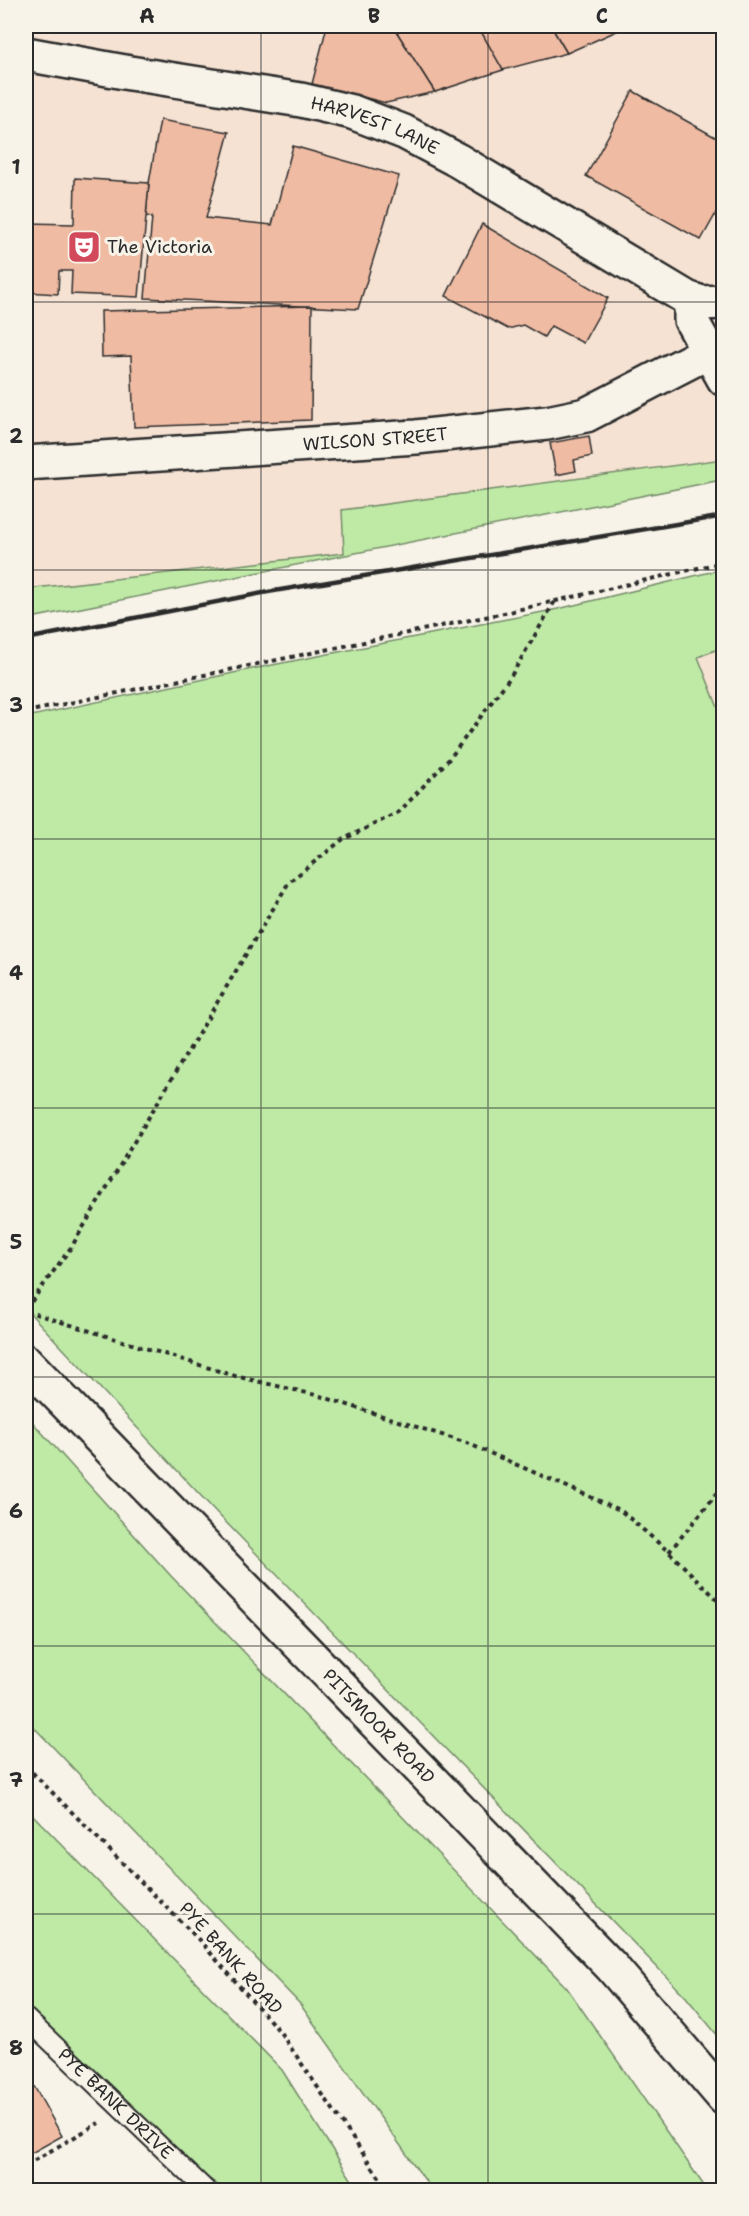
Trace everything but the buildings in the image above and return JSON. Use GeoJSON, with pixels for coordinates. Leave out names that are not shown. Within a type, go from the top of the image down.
{"type":"FeatureCollection","features":[{"type":"Feature","properties":{"kind":"street","name":"HARVEST LANE"},"geometry":{"type":"LineString","coordinates":[[26,54],[301,100],[352,112],[404,132],[457,160],[702,300]]}},
{"type":"Feature","properties":{"kind":"street"},"geometry":{"type":"LineString","coordinates":[[702,300],[691,312],[692,320],[716,365]]}},
{"type":"Feature","properties":{"kind":"street","name":"WILSON STREET"},"geometry":{"type":"LineString","coordinates":[[26,463],[416,437],[547,423],[586,415],[716,365]]}},
{"type":"Feature","properties":{"kind":"street","name":"PITSMOOR ROAD"},"geometry":{"type":"LineString","coordinates":[[26,1362],[611,1966],[723,2098]]}},
{"type":"Feature","properties":{"kind":"lane","name":"PYE BANK DRIVE"},"geometry":{"type":"LineString","coordinates":[[26,2019],[206,2190]]}},
{"type":"Feature","properties":{"kind":"path"},"geometry":{"type":"LineString","coordinates":[[26,712],[555,601],[723,562]]}},
{"type":"Feature","properties":{"kind":"path"},"geometry":{"type":"LineString","coordinates":[[555,601],[511,676],[450,758],[399,813],[342,840],[289,882],[72,1246],[26,1310],[235,1376],[320,1396],[466,1443],[621,1510],[669,1552],[723,1606]]}},
{"type":"Feature","properties":{"kind":"path"},"geometry":{"type":"LineString","coordinates":[[669,1552],[723,1485]]}},
{"type":"Feature","properties":{"kind":"path","name":"PYE BANK ROAD"},"geometry":{"type":"LineString","coordinates":[[26,1766],[200,1941],[280,2032],[388,2190]]}},
{"type":"Feature","properties":{"kind":"path"},"geometry":{"type":"LineString","coordinates":[[26,1783],[33,1775]]}},
{"type":"Feature","properties":{"kind":"path"},"geometry":{"type":"LineString","coordinates":[[26,2164],[121,2111]]}},
{"type":"Feature","properties":{"kind":"shaded area"},"geometry":{"type":"Polygon","coordinates":[[[26,26],[723,26],[723,459],[342,510],[344,553],[26,589],[26,26]]]}},
{"type":"Feature","properties":{"kind":"shaded area"},"geometry":{"type":"Polygon","coordinates":[[[723,647],[723,723],[698,657],[723,647]]]}},
{"type":"Feature","properties":{"kind":"green space"},"geometry":{"type":"Polygon","coordinates":[[[723,459],[723,478],[721,480],[26,619],[26,589],[344,553],[342,510],[723,459]]]}},
{"type":"Feature","properties":{"kind":"green space"},"geometry":{"type":"Polygon","coordinates":[[[723,569],[723,647],[698,657],[724,723],[723,2042],[686,1997],[217,1513],[26,1309],[26,717],[252,669],[558,609],[723,569]]]}},
{"type":"Feature","properties":{"kind":"green space"},"geometry":{"type":"Polygon","coordinates":[[[26,1415],[171,1576],[567,1988],[707,2190],[432,2190],[300,2004],[26,1719],[26,1415]]]}},
{"type":"Feature","properties":{"kind":"green space"},"geometry":{"type":"Polygon","coordinates":[[[26,1808],[282,2070],[358,2190],[225,2190],[182,2159],[26,2012],[26,1808]]]}},
{"type":"Feature","properties":{"kind":"railway"},"geometry":{"type":"LineString","coordinates":[[26,639],[268,592],[724,516]]}},
{"type":"Feature","properties":{"kind":"place","name":"The Victoria"},"geometry":{"type":"Point","coordinates":[84,247]}}]}
